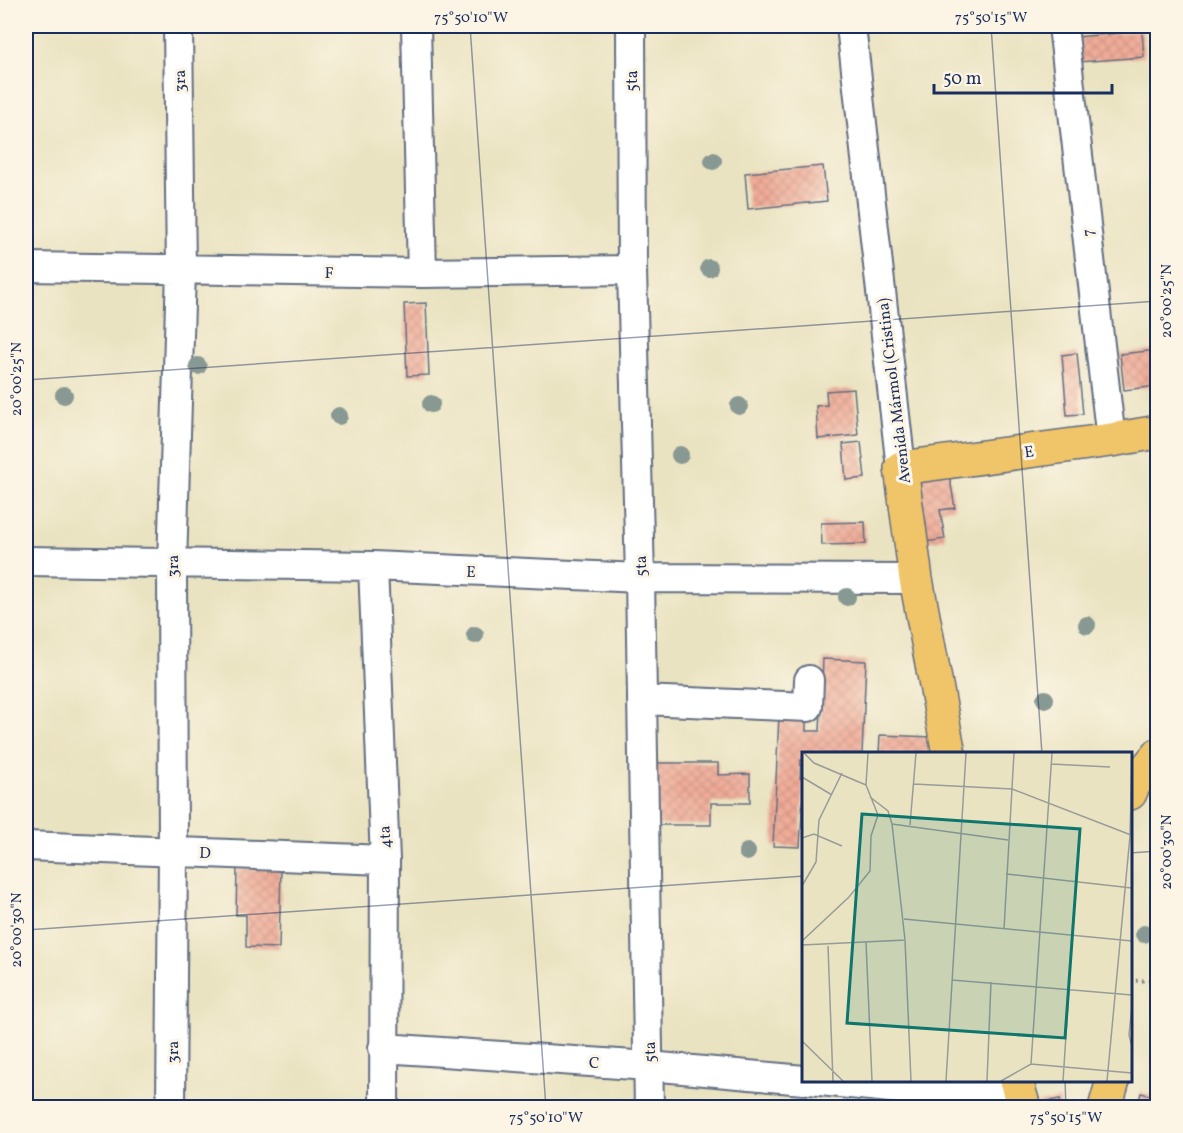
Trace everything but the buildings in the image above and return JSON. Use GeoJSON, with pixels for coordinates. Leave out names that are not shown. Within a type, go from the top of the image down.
{"type":"FeatureCollection","features":[{"type":"Feature","properties":{"kind":"main road","name":"E"},"geometry":{"type":"LineString","coordinates":[[901,468],[1158,432]]}},
{"type":"Feature","properties":{"kind":"main road","name":"Avenida Mármol (Cristina)"},"geometry":{"type":"LineString","coordinates":[[901,468],[916,579],[950,752]]}},
{"type":"Feature","properties":{"kind":"main road"},"geometry":{"type":"LineString","coordinates":[[1132,791],[1134,784],[1158,755]]}},
{"type":"Feature","properties":{"kind":"main road"},"geometry":{"type":"LineString","coordinates":[[1105,1107],[1112,1082]]}},
{"type":"Feature","properties":{"kind":"street","name":"3ra"},"geometry":{"type":"LineString","coordinates":[[171,1107],[172,565],[181,271],[178,26]]}},
{"type":"Feature","properties":{"kind":"street"},"geometry":{"type":"LineString","coordinates":[[416,26],[422,273]]}},
{"type":"Feature","properties":{"kind":"street","name":"5ta"},"geometry":{"type":"LineString","coordinates":[[631,26],[633,270],[649,1107]]}},
{"type":"Feature","properties":{"kind":"street","name":"Avenida Mármol (Cristina)"},"geometry":{"type":"LineString","coordinates":[[851,26],[901,468]]}},
{"type":"Feature","properties":{"kind":"street","name":"7"},"geometry":{"type":"LineString","coordinates":[[1063,26],[1111,440]]}},
{"type":"Feature","properties":{"kind":"street","name":"F"},"geometry":{"type":"LineString","coordinates":[[26,267],[422,273],[633,270]]}},
{"type":"Feature","properties":{"kind":"street","name":"E"},"geometry":{"type":"LineString","coordinates":[[26,561],[172,565],[373,566],[640,578],[916,579]]}},
{"type":"Feature","properties":{"kind":"street","name":"4ta"},"geometry":{"type":"LineString","coordinates":[[373,566],[385,860],[384,1107]]}},
{"type":"Feature","properties":{"kind":"street"},"geometry":{"type":"LineString","coordinates":[[642,700],[808,707],[809,680]]}},
{"type":"Feature","properties":{"kind":"street","name":"D"},"geometry":{"type":"LineString","coordinates":[[26,846],[385,860]]}},
{"type":"Feature","properties":{"kind":"street","name":"C"},"geometry":{"type":"LineString","coordinates":[[383,1048],[649,1066],[802,1080]]}},
{"type":"Feature","properties":{"kind":"street"},"geometry":{"type":"LineString","coordinates":[[821,1082],[919,1099],[1019,1093]]}},
{"type":"Feature","properties":{"kind":"path"},"geometry":{"type":"LineString","coordinates":[[1132,981],[1158,980]]}}]}
